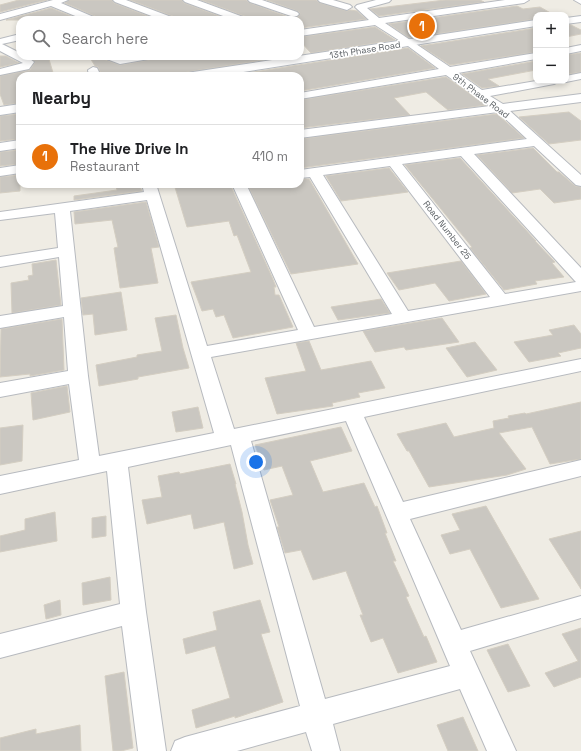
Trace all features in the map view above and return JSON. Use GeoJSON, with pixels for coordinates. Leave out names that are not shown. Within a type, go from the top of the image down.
{"type":"FeatureCollection","features":[{"type":"Feature","properties":{"kind":"street"},"geometry":{"type":"LineString","coordinates":[[0,16],[63,0]]}},
{"type":"Feature","properties":{"kind":"street"},"geometry":{"type":"LineString","coordinates":[[190,0],[232,16]]}},
{"type":"Feature","properties":{"kind":"street"},"geometry":{"type":"LineString","coordinates":[[253,0],[294,14]]}},
{"type":"Feature","properties":{"kind":"street"},"geometry":{"type":"LineString","coordinates":[[323,0],[346,7]]}},
{"type":"Feature","properties":{"kind":"street","name":"9th Phase Road"},"geometry":{"type":"LineString","coordinates":[[386,0],[360,7],[377,22],[500,108],[581,182]]}},
{"type":"Feature","properties":{"kind":"street"},"geometry":{"type":"LineString","coordinates":[[304,32],[524,0]]}},
{"type":"Feature","properties":{"kind":"street"},"geometry":{"type":"LineString","coordinates":[[124,1],[161,16]]}},
{"type":"Feature","properties":{"kind":"street"},"geometry":{"type":"LineString","coordinates":[[52,3],[83,16]]}},
{"type":"Feature","properties":{"kind":"street"},"geometry":{"type":"LineString","coordinates":[[10,14],[16,17]]}},
{"type":"Feature","properties":{"kind":"street"},"geometry":{"type":"LineString","coordinates":[[569,19],[581,17]]}},
{"type":"Feature","properties":{"kind":"street","name":"13th Phase Road"},"geometry":{"type":"LineString","coordinates":[[242,72],[533,24]]}},
{"type":"Feature","properties":{"kind":"street"},"geometry":{"type":"LineString","coordinates":[[0,42],[16,38]]}},
{"type":"Feature","properties":{"kind":"street","name":"13th Phase Road"},"geometry":{"type":"LineString","coordinates":[[221,72],[411,45]]}},
{"type":"Feature","properties":{"kind":"street"},"geometry":{"type":"LineString","coordinates":[[0,47],[16,55]]}},
{"type":"Feature","properties":{"kind":"street"},"geometry":{"type":"LineString","coordinates":[[569,50],[581,48]]}},
{"type":"Feature","properties":{"kind":"street"},"geometry":{"type":"LineString","coordinates":[[304,95],[533,57]]}},
{"type":"Feature","properties":{"kind":"street"},"geometry":{"type":"LineString","coordinates":[[0,72],[25,67],[29,62],[25,60]]}},
{"type":"Feature","properties":{"kind":"street"},"geometry":{"type":"LineString","coordinates":[[569,78],[581,76]]}},
{"type":"Feature","properties":{"kind":"street"},"geometry":{"type":"LineString","coordinates":[[480,94],[537,84]]}},
{"type":"Feature","properties":{"kind":"street"},"geometry":{"type":"LineString","coordinates":[[304,133],[581,98]]}},
{"type":"Feature","properties":{"kind":"street"},"geometry":{"type":"LineString","coordinates":[[566,100],[581,111]]}},
{"type":"Feature","properties":{"kind":"street"},"geometry":{"type":"LineString","coordinates":[[0,106],[16,104]]}},
{"type":"Feature","properties":{"kind":"street"},"geometry":{"type":"LineString","coordinates":[[0,111],[16,109]]}},
{"type":"Feature","properties":{"kind":"street"},"geometry":{"type":"LineString","coordinates":[[403,317],[307,173],[393,160],[537,142]]}},
{"type":"Feature","properties":{"kind":"street"},"geometry":{"type":"LineString","coordinates":[[0,147],[16,145]]}},
{"type":"Feature","properties":{"kind":"street"},"geometry":{"type":"LineString","coordinates":[[463,152],[581,278]]}},
{"type":"Feature","properties":{"kind":"street","name":"Road Number 25"},"geometry":{"type":"LineString","coordinates":[[393,160],[501,300]]}},
{"type":"Feature","properties":{"kind":"street"},"geometry":{"type":"LineString","coordinates":[[0,172],[16,170]]}},
{"type":"Feature","properties":{"kind":"street"},"geometry":{"type":"LineString","coordinates":[[241,188],[308,333]]}},
{"type":"Feature","properties":{"kind":"street"},"geometry":{"type":"LineString","coordinates":[[0,216],[62,208],[151,190],[200,353],[232,437],[326,751]]}},
{"type":"Feature","properties":{"kind":"street"},"geometry":{"type":"LineString","coordinates":[[62,208],[78,376],[90,466]]}},
{"type":"Feature","properties":{"kind":"street"},"geometry":{"type":"LineString","coordinates":[[0,262],[66,251]]}},
{"type":"Feature","properties":{"kind":"street"},"geometry":{"type":"LineString","coordinates":[[200,353],[581,286]]}},
{"type":"Feature","properties":{"kind":"street"},"geometry":{"type":"LineString","coordinates":[[0,322],[71,310]]}},
{"type":"Feature","properties":{"kind":"street"},"geometry":{"type":"LineString","coordinates":[[0,485],[581,365]]}},
{"type":"Feature","properties":{"kind":"street"},"geometry":{"type":"LineString","coordinates":[[0,390],[78,376]]}},
{"type":"Feature","properties":{"kind":"street"},"geometry":{"type":"LineString","coordinates":[[352,412],[502,751]]}},
{"type":"Feature","properties":{"kind":"street"},"geometry":{"type":"LineString","coordinates":[[117,461],[133,612],[152,751]]}},
{"type":"Feature","properties":{"kind":"street"},"geometry":{"type":"LineString","coordinates":[[396,513],[581,468]]}},
{"type":"Feature","properties":{"kind":"street"},"geometry":{"type":"LineString","coordinates":[[454,644],[581,607]]}},
{"type":"Feature","properties":{"kind":"street"},"geometry":{"type":"LineString","coordinates":[[0,646],[133,612]]}},
{"type":"Feature","properties":{"kind":"street"},"geometry":{"type":"LineString","coordinates":[[185,751],[467,674]]}},
{"type":"Feature","properties":{"kind":"building"},"geometry":{"type":"Polygon","coordinates":[[[19,0],[47,0],[0,12],[0,5],[19,0]]]}},
{"type":"Feature","properties":{"kind":"building"},"geometry":{"type":"Polygon","coordinates":[[[69,0],[112,0],[114,3],[148,16],[95,16],[65,3],[69,0]]]}},
{"type":"Feature","properties":{"kind":"building"},"geometry":{"type":"Polygon","coordinates":[[[130,0],[182,0],[184,3],[219,16],[172,16],[130,0]]]}},
{"type":"Feature","properties":{"kind":"building"},"geometry":{"type":"Polygon","coordinates":[[[201,0],[246,0],[250,3],[286,16],[244,16],[201,0]]]}},
{"type":"Feature","properties":{"kind":"building"},"geometry":{"type":"Polygon","coordinates":[[[267,0],[316,0],[320,3],[347,11],[357,11],[366,19],[304,27],[304,16],[298,16],[300,13],[267,0]]]}},
{"type":"Feature","properties":{"kind":"building"},"geometry":{"type":"Polygon","coordinates":[[[445,0],[480,0],[484,2],[379,16],[370,9],[445,0]]]}},
{"type":"Feature","properties":{"kind":"building"},"geometry":{"type":"Polygon","coordinates":[[[517,6],[523,9],[540,7],[549,12],[533,12],[533,19],[409,38],[389,24],[517,6]]]}},
{"type":"Feature","properties":{"kind":"building"},"geometry":{"type":"Polygon","coordinates":[[[51,8],[71,16],[21,16],[51,8]]]}},
{"type":"Feature","properties":{"kind":"building"},"geometry":{"type":"Polygon","coordinates":[[[16,17],[16,20],[6,20],[16,17]]]}},
{"type":"Feature","properties":{"kind":"building"},"geometry":{"type":"Polygon","coordinates":[[[569,25],[581,30],[581,34],[569,36],[569,25]]]}},
{"type":"Feature","properties":{"kind":"building"},"geometry":{"type":"Polygon","coordinates":[[[375,27],[395,40],[311,53],[304,45],[304,36],[375,27]]]}},
{"type":"Feature","properties":{"kind":"building"},"geometry":{"type":"Polygon","coordinates":[[[533,28],[533,52],[450,65],[421,46],[533,28]]]}},
{"type":"Feature","properties":{"kind":"building"},"geometry":{"type":"Polygon","coordinates":[[[408,48],[435,68],[304,90],[304,72],[254,72],[408,48]]]}},
{"type":"Feature","properties":{"kind":"building"},"geometry":{"type":"Polygon","coordinates":[[[581,53],[581,72],[569,74],[569,55],[581,53]]]}},
{"type":"Feature","properties":{"kind":"building"},"geometry":{"type":"Polygon","coordinates":[[[0,56],[6,56],[19,63],[0,67],[0,56]]]}},
{"type":"Feature","properties":{"kind":"building"},"geometry":{"type":"Polygon","coordinates":[[[33,60],[49,60],[53,72],[20,72],[30,70],[35,62],[33,60]]]}},
{"type":"Feature","properties":{"kind":"building"},"geometry":{"type":"Polygon","coordinates":[[[91,60],[106,60],[120,65],[149,60],[263,60],[188,72],[100,72],[98,67],[95,66],[91,60]]]}},
{"type":"Feature","properties":{"kind":"building"},"geometry":{"type":"Polygon","coordinates":[[[533,62],[533,71],[488,79],[499,86],[482,88],[462,74],[533,62]]]}},
{"type":"Feature","properties":{"kind":"building"},"geometry":{"type":"Polygon","coordinates":[[[16,73],[16,104],[4,105],[0,94],[0,76],[16,73]]]}},
{"type":"Feature","properties":{"kind":"building"},"geometry":{"type":"Polygon","coordinates":[[[446,77],[486,105],[448,110],[426,92],[394,98],[410,115],[304,128],[304,99],[446,77]]]}},
{"type":"Feature","properties":{"kind":"building"},"geometry":{"type":"Polygon","coordinates":[[[569,112],[581,121],[581,140],[549,144],[519,117],[569,112]]]}},
{"type":"Feature","properties":{"kind":"building"},"geometry":{"type":"Polygon","coordinates":[[[16,114],[16,139],[0,141],[0,116],[16,114]]]}},
{"type":"Feature","properties":{"kind":"building"},"geometry":{"type":"Polygon","coordinates":[[[497,114],[524,138],[304,167],[304,138],[497,114]]]}},
{"type":"Feature","properties":{"kind":"building"},"geometry":{"type":"Polygon","coordinates":[[[533,148],[557,172],[559,172],[575,186],[581,187],[581,199],[554,203],[540,189],[512,193],[477,155],[533,148]]]}},
{"type":"Feature","properties":{"kind":"building"},"geometry":{"type":"Polygon","coordinates":[[[16,150],[16,164],[0,166],[0,152],[16,150]]]}},
{"type":"Feature","properties":{"kind":"building"},"geometry":{"type":"Polygon","coordinates":[[[460,158],[555,262],[552,263],[564,277],[535,281],[537,284],[504,290],[470,248],[472,247],[405,165],[460,158]]]}},
{"type":"Feature","properties":{"kind":"building"},"geometry":{"type":"Polygon","coordinates":[[[389,168],[408,192],[341,201],[326,176],[389,168]]]}},
{"type":"Feature","properties":{"kind":"building"},"geometry":{"type":"Polygon","coordinates":[[[16,175],[16,188],[20,188],[20,191],[0,193],[0,177],[16,175]]]}},
{"type":"Feature","properties":{"kind":"building"},"geometry":{"type":"Polygon","coordinates":[[[304,179],[309,179],[358,264],[291,274],[249,188],[304,188],[304,179]]]}},
{"type":"Feature","properties":{"kind":"building"},"geometry":{"type":"Polygon","coordinates":[[[116,188],[141,188],[142,191],[74,200],[74,196],[117,190],[116,188]]]}},
{"type":"Feature","properties":{"kind":"building"},"geometry":{"type":"Polygon","coordinates":[[[175,188],[232,188],[272,277],[276,287],[274,287],[275,295],[279,295],[293,327],[233,338],[224,315],[216,317],[213,309],[202,311],[191,282],[251,272],[237,235],[234,236],[229,221],[187,227],[175,188]]]}},
{"type":"Feature","properties":{"kind":"building"},"geometry":{"type":"Polygon","coordinates":[[[146,202],[159,247],[151,248],[158,283],[120,288],[114,248],[118,247],[112,220],[75,224],[74,212],[146,202]]]}},
{"type":"Feature","properties":{"kind":"building"},"geometry":{"type":"Polygon","coordinates":[[[56,260],[61,305],[12,313],[11,283],[29,280],[28,276],[33,275],[32,264],[56,260]]]}},
{"type":"Feature","properties":{"kind":"building"},"geometry":{"type":"Polygon","coordinates":[[[461,261],[486,294],[449,301],[435,283],[399,290],[387,273],[461,261]]]}},
{"type":"Feature","properties":{"kind":"building"},"geometry":{"type":"Polygon","coordinates":[[[121,292],[127,330],[95,335],[93,314],[83,315],[81,298],[121,292]]]}},
{"type":"Feature","properties":{"kind":"building"},"geometry":{"type":"Polygon","coordinates":[[[381,299],[390,313],[338,320],[331,307],[381,299]]]}},
{"type":"Feature","properties":{"kind":"building"},"geometry":{"type":"Polygon","coordinates":[[[176,315],[189,368],[99,386],[96,365],[137,357],[137,355],[162,351],[155,318],[176,315]]]}},
{"type":"Feature","properties":{"kind":"building"},"geometry":{"type":"Polygon","coordinates":[[[442,318],[459,342],[406,350],[404,347],[375,352],[363,331],[442,318]]]}},
{"type":"Feature","properties":{"kind":"building"},"geometry":{"type":"Polygon","coordinates":[[[62,319],[64,370],[30,376],[30,374],[0,377],[1,329],[62,319]]]}},
{"type":"Feature","properties":{"kind":"building"},"geometry":{"type":"Polygon","coordinates":[[[574,325],[581,334],[581,348],[558,353],[561,356],[529,362],[514,342],[553,335],[549,330],[574,325]]]}},
{"type":"Feature","properties":{"kind":"building"},"geometry":{"type":"Polygon","coordinates":[[[309,341],[321,370],[371,361],[385,388],[358,393],[360,397],[332,403],[333,406],[277,414],[265,378],[306,371],[296,343],[309,341]]]}},
{"type":"Feature","properties":{"kind":"building"},"geometry":{"type":"Polygon","coordinates":[[[475,342],[497,370],[467,377],[446,348],[475,342]]]}},
{"type":"Feature","properties":{"kind":"building"},"geometry":{"type":"Polygon","coordinates":[[[67,386],[70,412],[33,420],[31,393],[67,386]]]}},
{"type":"Feature","properties":{"kind":"building"},"geometry":{"type":"Polygon","coordinates":[[[581,402],[581,459],[550,464],[532,427],[499,433],[526,469],[507,475],[429,487],[409,451],[407,451],[397,434],[446,423],[454,437],[494,428],[493,421],[509,418],[508,416],[526,414],[581,402]]]}},
{"type":"Feature","properties":{"kind":"building"},"geometry":{"type":"Polygon","coordinates":[[[198,407],[203,428],[176,432],[172,412],[198,407]]]}},
{"type":"Feature","properties":{"kind":"building"},"geometry":{"type":"Polygon","coordinates":[[[23,425],[22,461],[0,465],[0,428],[23,425]]]}},
{"type":"Feature","properties":{"kind":"building"},"geometry":{"type":"Polygon","coordinates":[[[341,427],[352,451],[310,461],[323,492],[364,483],[375,507],[377,506],[387,533],[385,533],[396,561],[393,561],[409,596],[406,597],[424,637],[426,636],[437,662],[398,673],[383,638],[371,642],[360,615],[363,615],[346,571],[313,580],[301,550],[285,553],[277,527],[279,527],[270,500],[293,495],[282,466],[264,470],[255,445],[341,427]]]}},
{"type":"Feature","properties":{"kind":"building"},"geometry":{"type":"Polygon","coordinates":[[[230,464],[236,484],[253,564],[234,569],[224,522],[194,529],[191,514],[147,524],[142,500],[162,497],[158,476],[179,472],[180,474],[230,464]]]}},
{"type":"Feature","properties":{"kind":"building"},"geometry":{"type":"Polygon","coordinates":[[[486,506],[539,599],[501,608],[470,549],[450,554],[441,535],[460,530],[452,514],[486,506]]]}},
{"type":"Feature","properties":{"kind":"building"},"geometry":{"type":"Polygon","coordinates":[[[55,512],[57,541],[0,552],[0,536],[25,530],[25,519],[55,512]]]}},
{"type":"Feature","properties":{"kind":"building"},"geometry":{"type":"Polygon","coordinates":[[[106,516],[106,536],[92,538],[92,518],[106,516]]]}},
{"type":"Feature","properties":{"kind":"building"},"geometry":{"type":"Polygon","coordinates":[[[581,531],[581,589],[549,539],[581,531]]]}},
{"type":"Feature","properties":{"kind":"building"},"geometry":{"type":"Polygon","coordinates":[[[110,577],[111,600],[83,605],[82,583],[110,577]]]}},
{"type":"Feature","properties":{"kind":"building"},"geometry":{"type":"Polygon","coordinates":[[[60,600],[61,615],[46,619],[44,605],[60,600]]]}},
{"type":"Feature","properties":{"kind":"building"},"geometry":{"type":"Polygon","coordinates":[[[260,600],[270,632],[261,634],[283,702],[235,718],[235,716],[196,728],[192,710],[230,698],[215,646],[186,654],[183,639],[217,630],[213,612],[260,600]]]}},
{"type":"Feature","properties":{"kind":"building"},"geometry":{"type":"Polygon","coordinates":[[[581,628],[581,677],[554,687],[545,673],[578,661],[562,634],[581,628]]]}},
{"type":"Feature","properties":{"kind":"building"},"geometry":{"type":"Polygon","coordinates":[[[508,644],[530,686],[508,692],[487,650],[508,644]]]}},
{"type":"Feature","properties":{"kind":"building"},"geometry":{"type":"Polygon","coordinates":[[[124,672],[133,748],[113,751],[105,676],[124,672]]]}},
{"type":"Feature","properties":{"kind":"building"},"geometry":{"type":"Polygon","coordinates":[[[463,717],[478,751],[448,751],[437,725],[463,717]]]}},
{"type":"Feature","properties":{"kind":"building"},"geometry":{"type":"Polygon","coordinates":[[[80,725],[81,751],[0,751],[0,738],[36,729],[36,734],[80,725]]]}},
{"type":"Feature","properties":{"kind":"place","name":"The Hive Drive In"},"geometry":{"type":"Point","coordinates":[422,26]}}]}
